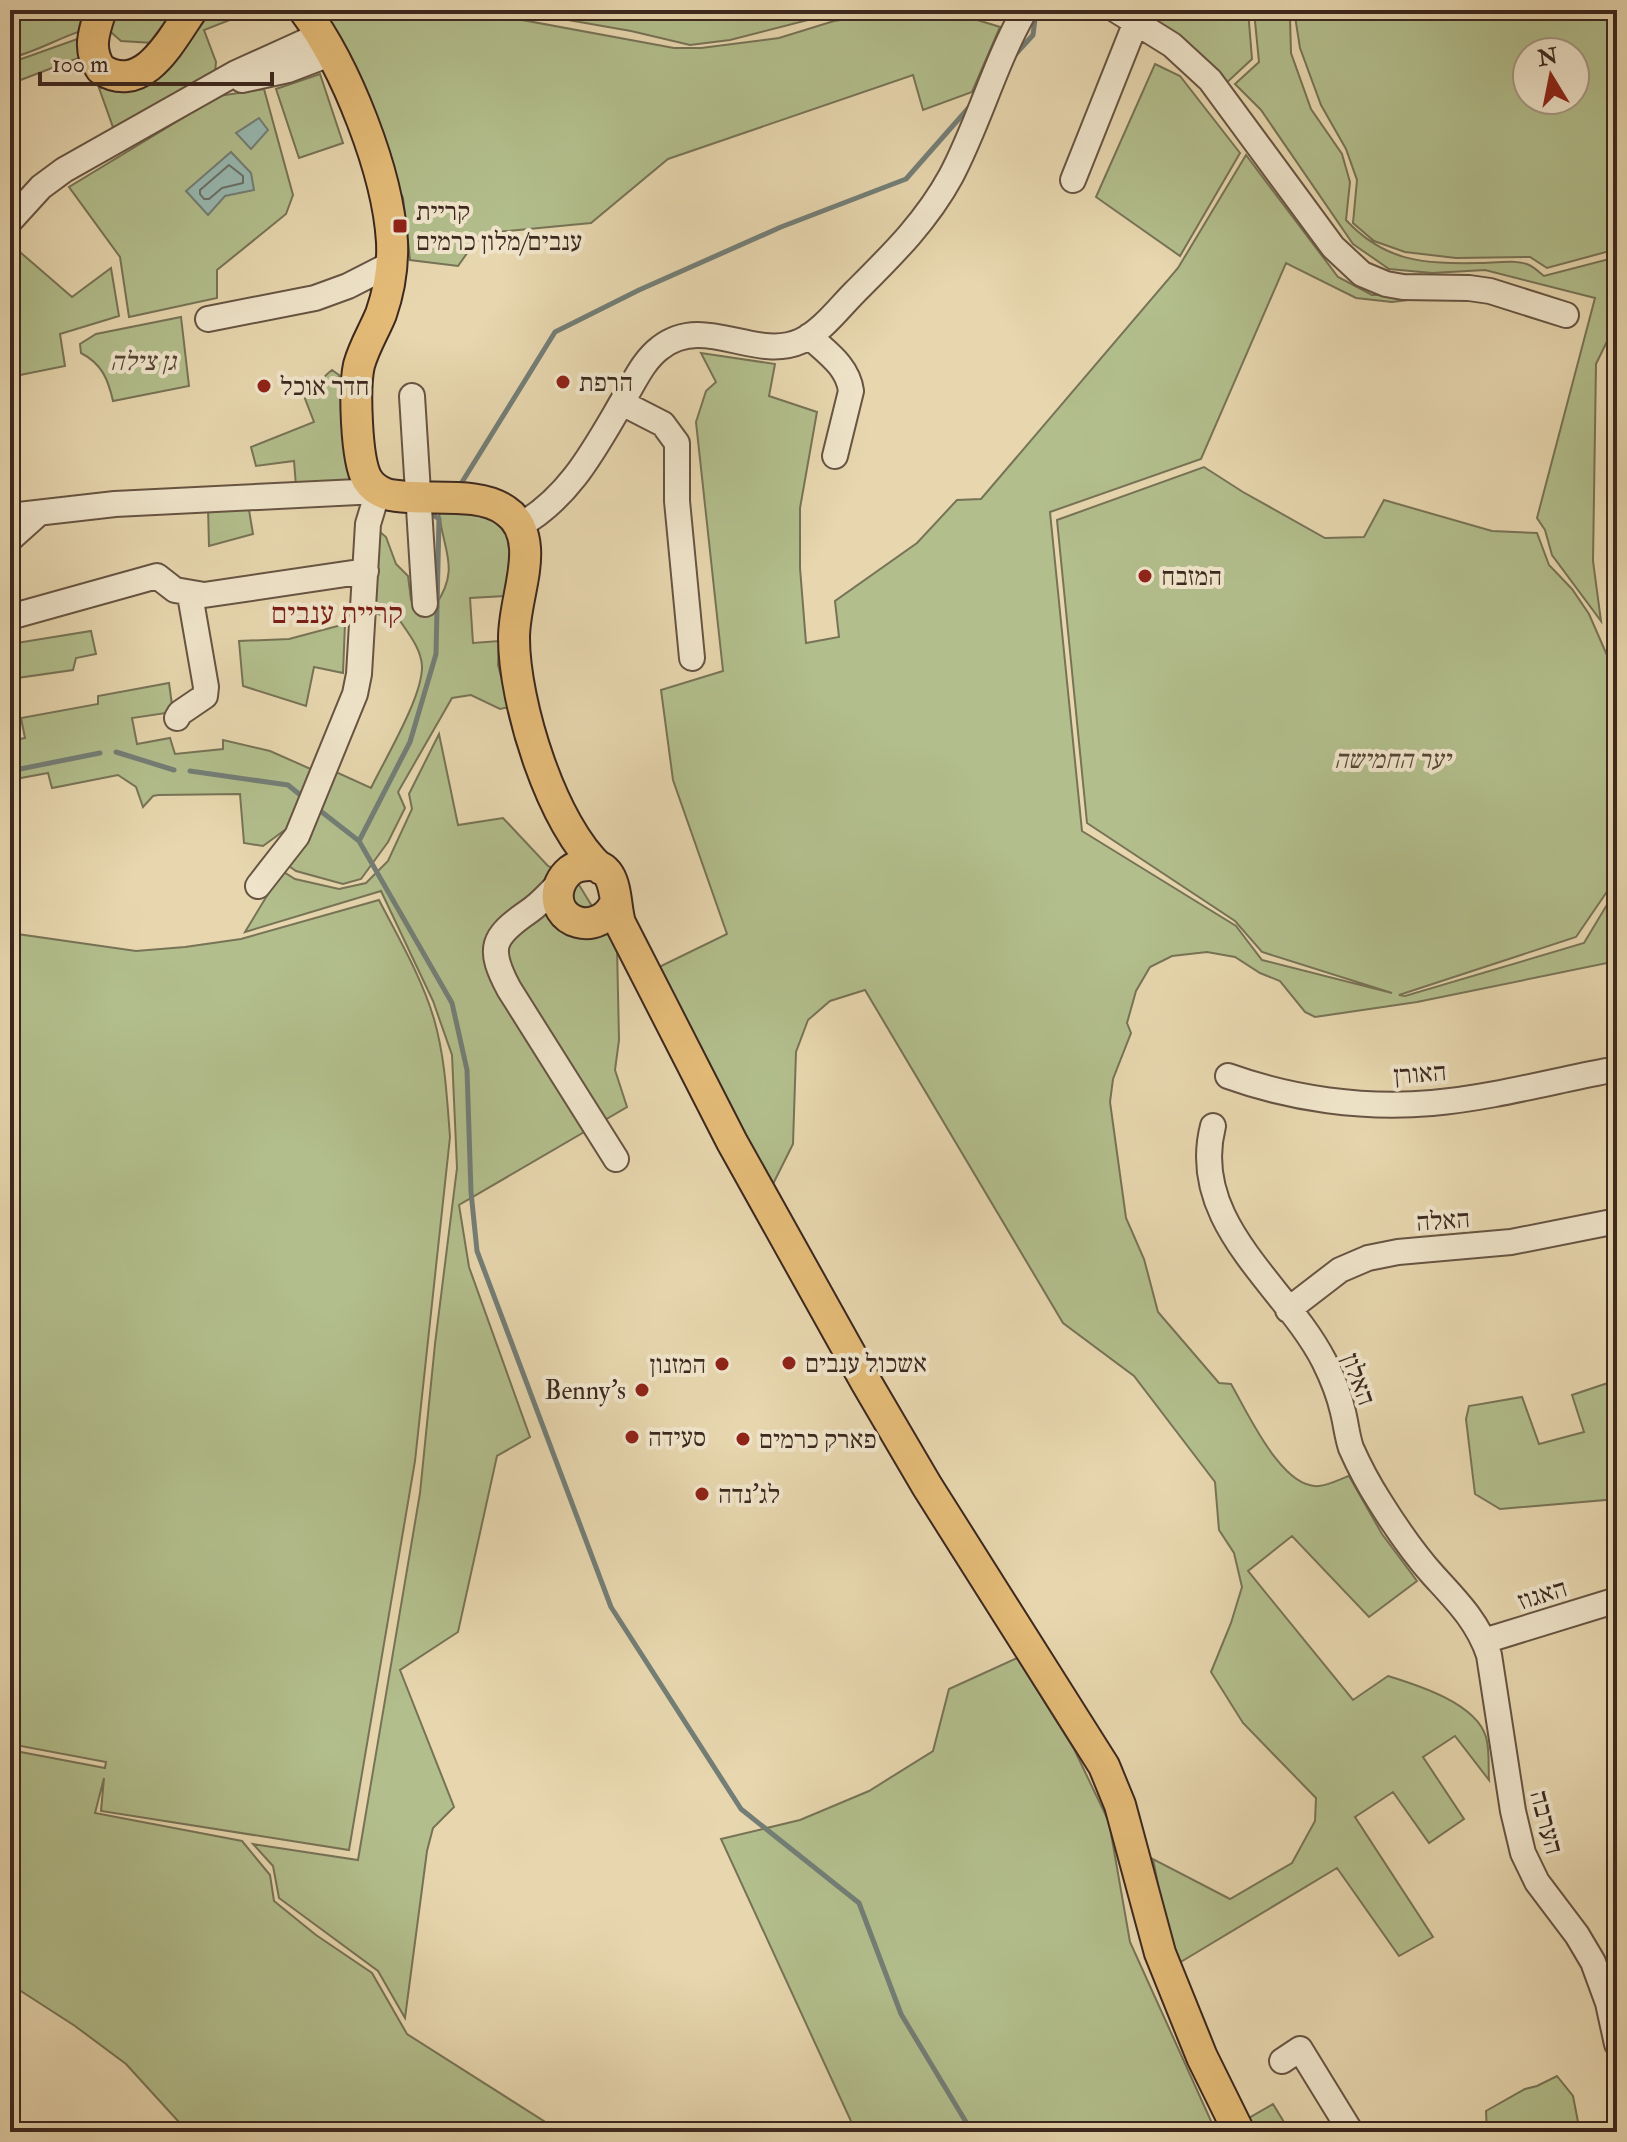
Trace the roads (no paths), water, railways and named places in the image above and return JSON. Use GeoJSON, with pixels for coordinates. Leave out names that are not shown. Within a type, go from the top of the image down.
{"type":"FeatureCollection","features":[{"type":"Feature","properties":{"kind":"main road"},"geometry":{"type":"LineString","coordinates":[[101,10],[92,50],[101,69],[119,76],[142,71],[154,63],[192,10]]}},
{"type":"Feature","properties":{"kind":"main road"},"geometry":{"type":"LineString","coordinates":[[304,10],[325,44],[358,114],[382,181],[390,220],[391,264],[385,300],[362,357],[357,382],[362,464],[367,479],[378,491],[396,497],[488,502],[506,511],[519,526],[525,549],[515,610],[517,677],[535,749],[563,818],[579,845],[614,882],[620,923],[732,1142],[866,1382],[927,1486],[1104,1766],[1120,1805],[1160,1953],[1202,2057],[1239,2132]]}},
{"type":"Feature","properties":{"kind":"main road"},"geometry":{"type":"LineString","coordinates":[[563,818],[568,846],[558,901],[578,921],[620,946],[646,973]]}},
{"type":"Feature","properties":{"kind":"main road"},"geometry":{"type":"LineString","coordinates":[[563,878],[582,866],[601,869]]}},
{"type":"Feature","properties":{"kind":"main road"},"geometry":{"type":"LineString","coordinates":[[578,921],[606,917],[616,901]]}},
{"type":"Feature","properties":{"kind":"street"},"geometry":{"type":"LineString","coordinates":[[519,526],[549,506],[571,484],[651,356],[664,344],[679,337],[706,334],[775,346],[797,342],[809,336],[897,250],[929,212],[955,167],[1025,10]]}},
{"type":"Feature","properties":{"kind":"street"},"geometry":{"type":"LineString","coordinates":[[1073,180],[1126,16],[1172,45],[1210,80],[1333,247],[1362,274],[1403,287],[1490,291],[1566,315]]}},
{"type":"Feature","properties":{"kind":"street"},"geometry":{"type":"LineString","coordinates":[[10,221],[34,193],[55,175],[216,84],[257,63],[325,44]]}},
{"type":"Feature","properties":{"kind":"street"},"geometry":{"type":"LineString","coordinates":[[208,319],[315,298],[348,286],[391,264]]}},
{"type":"Feature","properties":{"kind":"street"},"geometry":{"type":"LineString","coordinates":[[809,336],[842,367],[850,381],[851,391],[835,456]]}},
{"type":"Feature","properties":{"kind":"street"},"geometry":{"type":"LineString","coordinates":[[412,396],[425,604]]}},
{"type":"Feature","properties":{"kind":"street"},"geometry":{"type":"LineString","coordinates":[[622,403],[663,424],[677,443],[677,501],[692,658]]}},
{"type":"Feature","properties":{"kind":"street"},"geometry":{"type":"LineString","coordinates":[[10,516],[115,504],[378,491],[370,512],[355,694],[297,836],[258,886]]}},
{"type":"Feature","properties":{"kind":"street"},"geometry":{"type":"LineString","coordinates":[[10,539],[39,513]]}},
{"type":"Feature","properties":{"kind":"street"},"geometry":{"type":"LineString","coordinates":[[12,615],[157,576],[175,590],[204,595],[366,571]]}},
{"type":"Feature","properties":{"kind":"street"},"geometry":{"type":"LineString","coordinates":[[177,718],[205,696],[206,687],[190,595]]}},
{"type":"Feature","properties":{"kind":"street"},"geometry":{"type":"LineString","coordinates":[[563,878],[499,934],[496,944],[501,973],[616,1159]]}},
{"type":"Feature","properties":{"kind":"street"},"geometry":{"type":"LineString","coordinates":[[524,915],[542,913],[578,921]]}},
{"type":"Feature","properties":{"kind":"street","name":"האורן"},"geometry":{"type":"LineString","coordinates":[[1228,1076],[1305,1097],[1400,1104],[1444,1102],[1606,1071],[1617,1072]]}},
{"type":"Feature","properties":{"kind":"street","name":"האלון"},"geometry":{"type":"LineString","coordinates":[[1213,1126],[1209,1168],[1221,1210],[1241,1248],[1309,1337],[1329,1372],[1351,1447],[1380,1503],[1432,1574],[1467,1610],[1484,1641]]}},
{"type":"Feature","properties":{"kind":"street","name":"האלה"},"geometry":{"type":"LineString","coordinates":[[1288,1310],[1340,1270],[1368,1258],[1398,1252],[1511,1242],[1617,1221]]}},
{"type":"Feature","properties":{"kind":"street","name":"האגוז"},"geometry":{"type":"LineString","coordinates":[[1484,1641],[1617,1600]]}},
{"type":"Feature","properties":{"kind":"street","name":"הערבה"},"geometry":{"type":"LineString","coordinates":[[1484,1641],[1523,1853],[1537,1882],[1593,1962],[1606,1994],[1617,2044]]}},
{"type":"Feature","properties":{"kind":"street"},"geometry":{"type":"LineString","coordinates":[[1282,2061],[1300,2049],[1351,2132]]}},
{"type":"Feature","properties":{"kind":"water"},"geometry":{"type":"Polygon","coordinates":[[[259,118],[268,130],[251,149],[236,133],[259,118]]]}},
{"type":"Feature","properties":{"kind":"water"},"geometry":{"type":"Polygon","coordinates":[[[231,152],[251,173],[254,190],[225,196],[208,215],[186,191],[231,152]]]}},
{"type":"Feature","properties":{"kind":"waterway"},"geometry":{"type":"LineString","coordinates":[[1013,57],[1033,35],[1036,11]]}},
{"type":"Feature","properties":{"kind":"waterway"},"geometry":{"type":"LineString","coordinates":[[459,487],[555,332],[639,290],[781,227],[906,179],[972,104]]}},
{"type":"Feature","properties":{"kind":"waterway"},"geometry":{"type":"LineString","coordinates":[[359,841],[410,742],[436,654],[439,519],[426,510]]}},
{"type":"Feature","properties":{"kind":"waterway"},"geometry":{"type":"LineString","coordinates":[[116,752],[174,770]]}},
{"type":"Feature","properties":{"kind":"waterway"},"geometry":{"type":"LineString","coordinates":[[10,771],[100,753]]}},
{"type":"Feature","properties":{"kind":"waterway"},"geometry":{"type":"LineString","coordinates":[[190,771],[288,785],[304,798]]}},
{"type":"Feature","properties":{"kind":"waterway"},"geometry":{"type":"LineString","coordinates":[[318,809],[359,841],[452,1003],[467,1070],[471,1192],[477,1251],[611,1607],[741,1809],[859,1903],[901,2014],[972,2132]]}},
{"type":"Feature","properties":{"kind":"place","name":"קריית ענבים/מלון כרמים"},"geometry":{"type":"Point","coordinates":[400,226]}},
{"type":"Feature","properties":{"kind":"place","name":"הרפת"},"geometry":{"type":"Point","coordinates":[563,382]}},
{"type":"Feature","properties":{"kind":"place","name":"חדר אוכל"},"geometry":{"type":"Point","coordinates":[264,386]}},
{"type":"Feature","properties":{"kind":"place","name":"המזבח"},"geometry":{"type":"Point","coordinates":[1145,576]}},
{"type":"Feature","properties":{"kind":"place","name":"אשכול ענבים"},"geometry":{"type":"Point","coordinates":[789,1363]}},
{"type":"Feature","properties":{"kind":"place","name":"המזנון"},"geometry":{"type":"Point","coordinates":[722,1364]}},
{"type":"Feature","properties":{"kind":"place","name":"Benny's"},"geometry":{"type":"Point","coordinates":[642,1390]}},
{"type":"Feature","properties":{"kind":"place","name":"סעידה"},"geometry":{"type":"Point","coordinates":[632,1437]}},
{"type":"Feature","properties":{"kind":"place","name":"פארק כרמים"},"geometry":{"type":"Point","coordinates":[743,1439]}},
{"type":"Feature","properties":{"kind":"place","name":"לג'נדה"},"geometry":{"type":"Point","coordinates":[702,1494]}},
{"type":"Feature","properties":{"kind":"district","name":"קריית ענבים"},"geometry":{"type":"Point","coordinates":[337,613]}},
{"type":"Feature","properties":{"kind":"park label","name":"גן צילה"},"geometry":{"type":"Point","coordinates":[143,361]}},
{"type":"Feature","properties":{"kind":"park label","name":"יער החמישה"},"geometry":{"type":"Point","coordinates":[1392,759]}}]}
